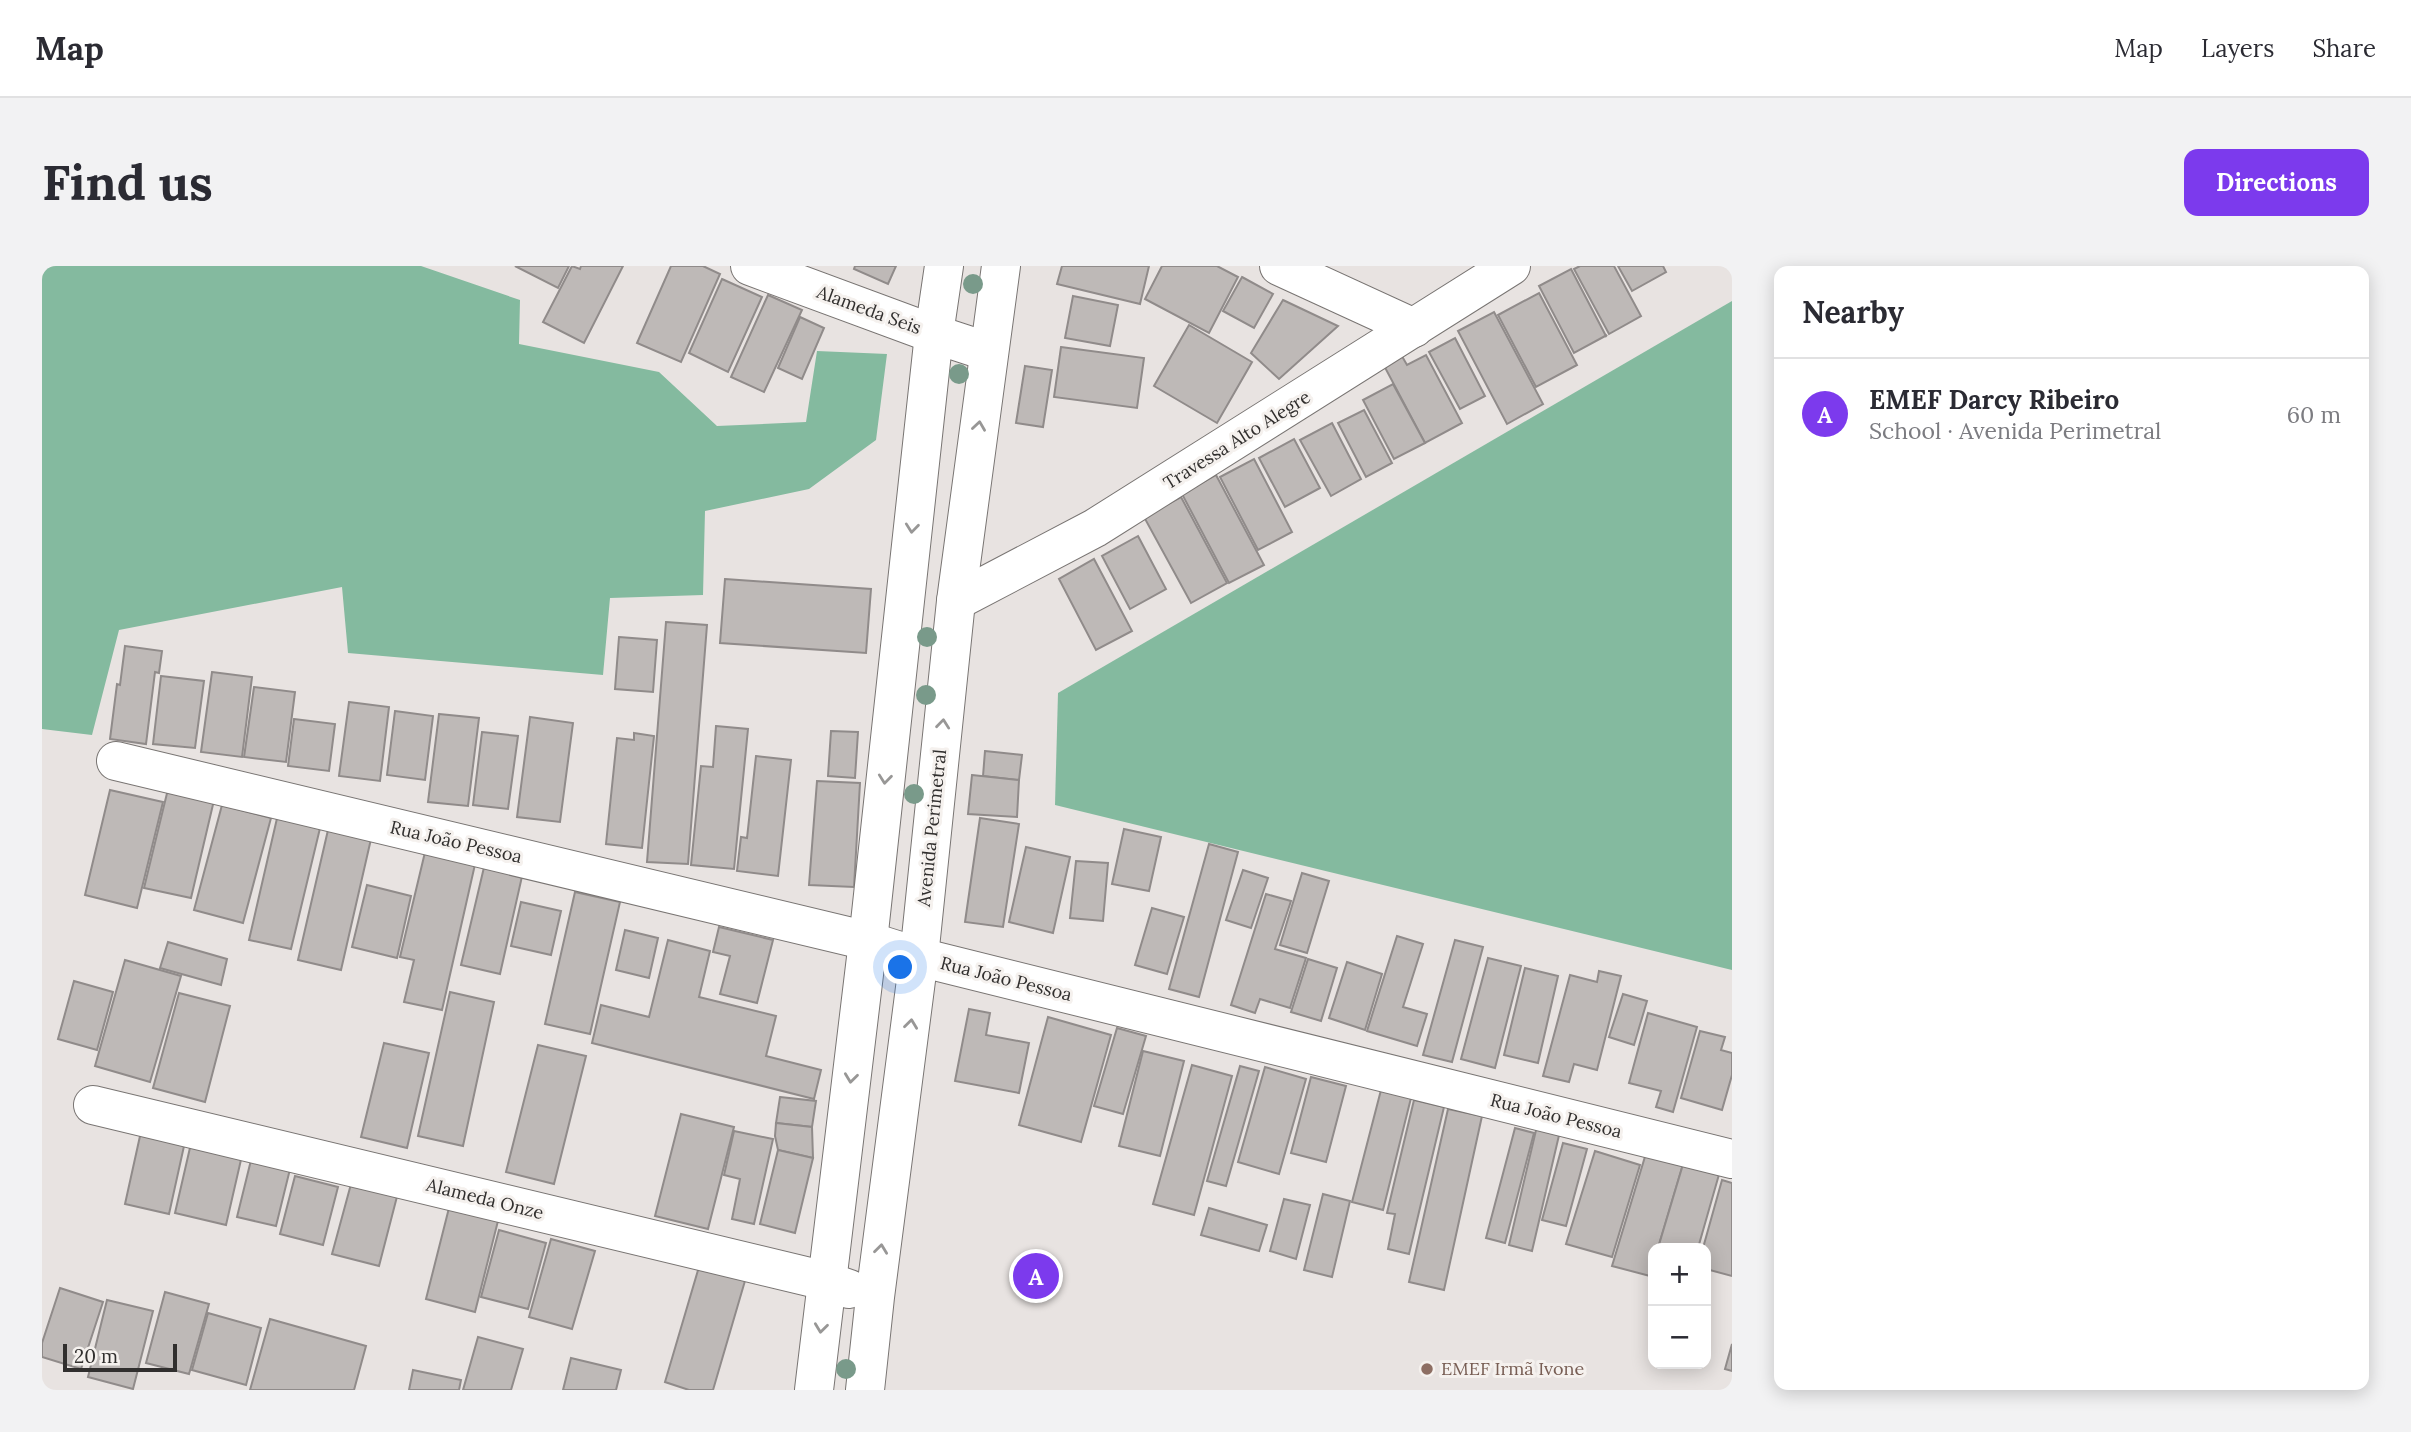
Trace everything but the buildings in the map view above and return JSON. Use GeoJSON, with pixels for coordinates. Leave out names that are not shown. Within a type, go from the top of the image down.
{"type":"FeatureCollection","features":[{"type":"Feature","properties":{"kind":"street","name":"Alameda Seis"},"geometry":{"type":"LineString","coordinates":[[750,266],[989,352]]}},
{"type":"Feature","properties":{"kind":"street"},"geometry":{"type":"LineString","coordinates":[[814,1390],[868,941],[917,476],[944,266]]}},
{"type":"Feature","properties":{"kind":"street","name":"Avenida Perimetral"},"geometry":{"type":"LineString","coordinates":[[865,1390],[919,957],[956,601],[1001,266]]}},
{"type":"Feature","properties":{"kind":"street"},"geometry":{"type":"LineString","coordinates":[[1279,266],[1414,328]]}},
{"type":"Feature","properties":{"kind":"street","name":"Travessa Alto Alegre"},"geometry":{"type":"LineString","coordinates":[[956,601],[1095,528],[1511,266]]}},
{"type":"Feature","properties":{"kind":"street"},"geometry":{"type":"LineString","coordinates":[[917,476],[971,485]]}},
{"type":"Feature","properties":{"kind":"street","name":"Rua João Pessoa"},"geometry":{"type":"LineString","coordinates":[[116,761],[868,941],[919,957],[1732,1159]]}},
{"type":"Feature","properties":{"kind":"street","name":"Alameda Onze"},"geometry":{"type":"LineString","coordinates":[[93,1105],[826,1281],[875,1297]]}},
{"type":"Feature","properties":{"kind":"green space"},"geometry":{"type":"Polygon","coordinates":[[[42,266],[421,266],[520,300],[519,344],[659,372],[717,426],[806,422],[817,351],[887,354],[876,440],[809,489],[705,511],[703,595],[610,598],[603,675],[348,653],[342,587],[119,630],[92,735],[42,729],[42,266]]]}},
{"type":"Feature","properties":{"kind":"green space"},"geometry":{"type":"Polygon","coordinates":[[[1732,301],[1732,970],[1055,805],[1058,693],[1732,301]]]}},
{"type":"Feature","properties":{"kind":"place","name":"EMEF Darcy Ribeiro"},"geometry":{"type":"Point","coordinates":[1036,1276]}},
{"type":"Feature","properties":{"kind":"place","name":"EMEF Irmã Ivone"},"geometry":{"type":"Point","coordinates":[1427,1369]}}]}
